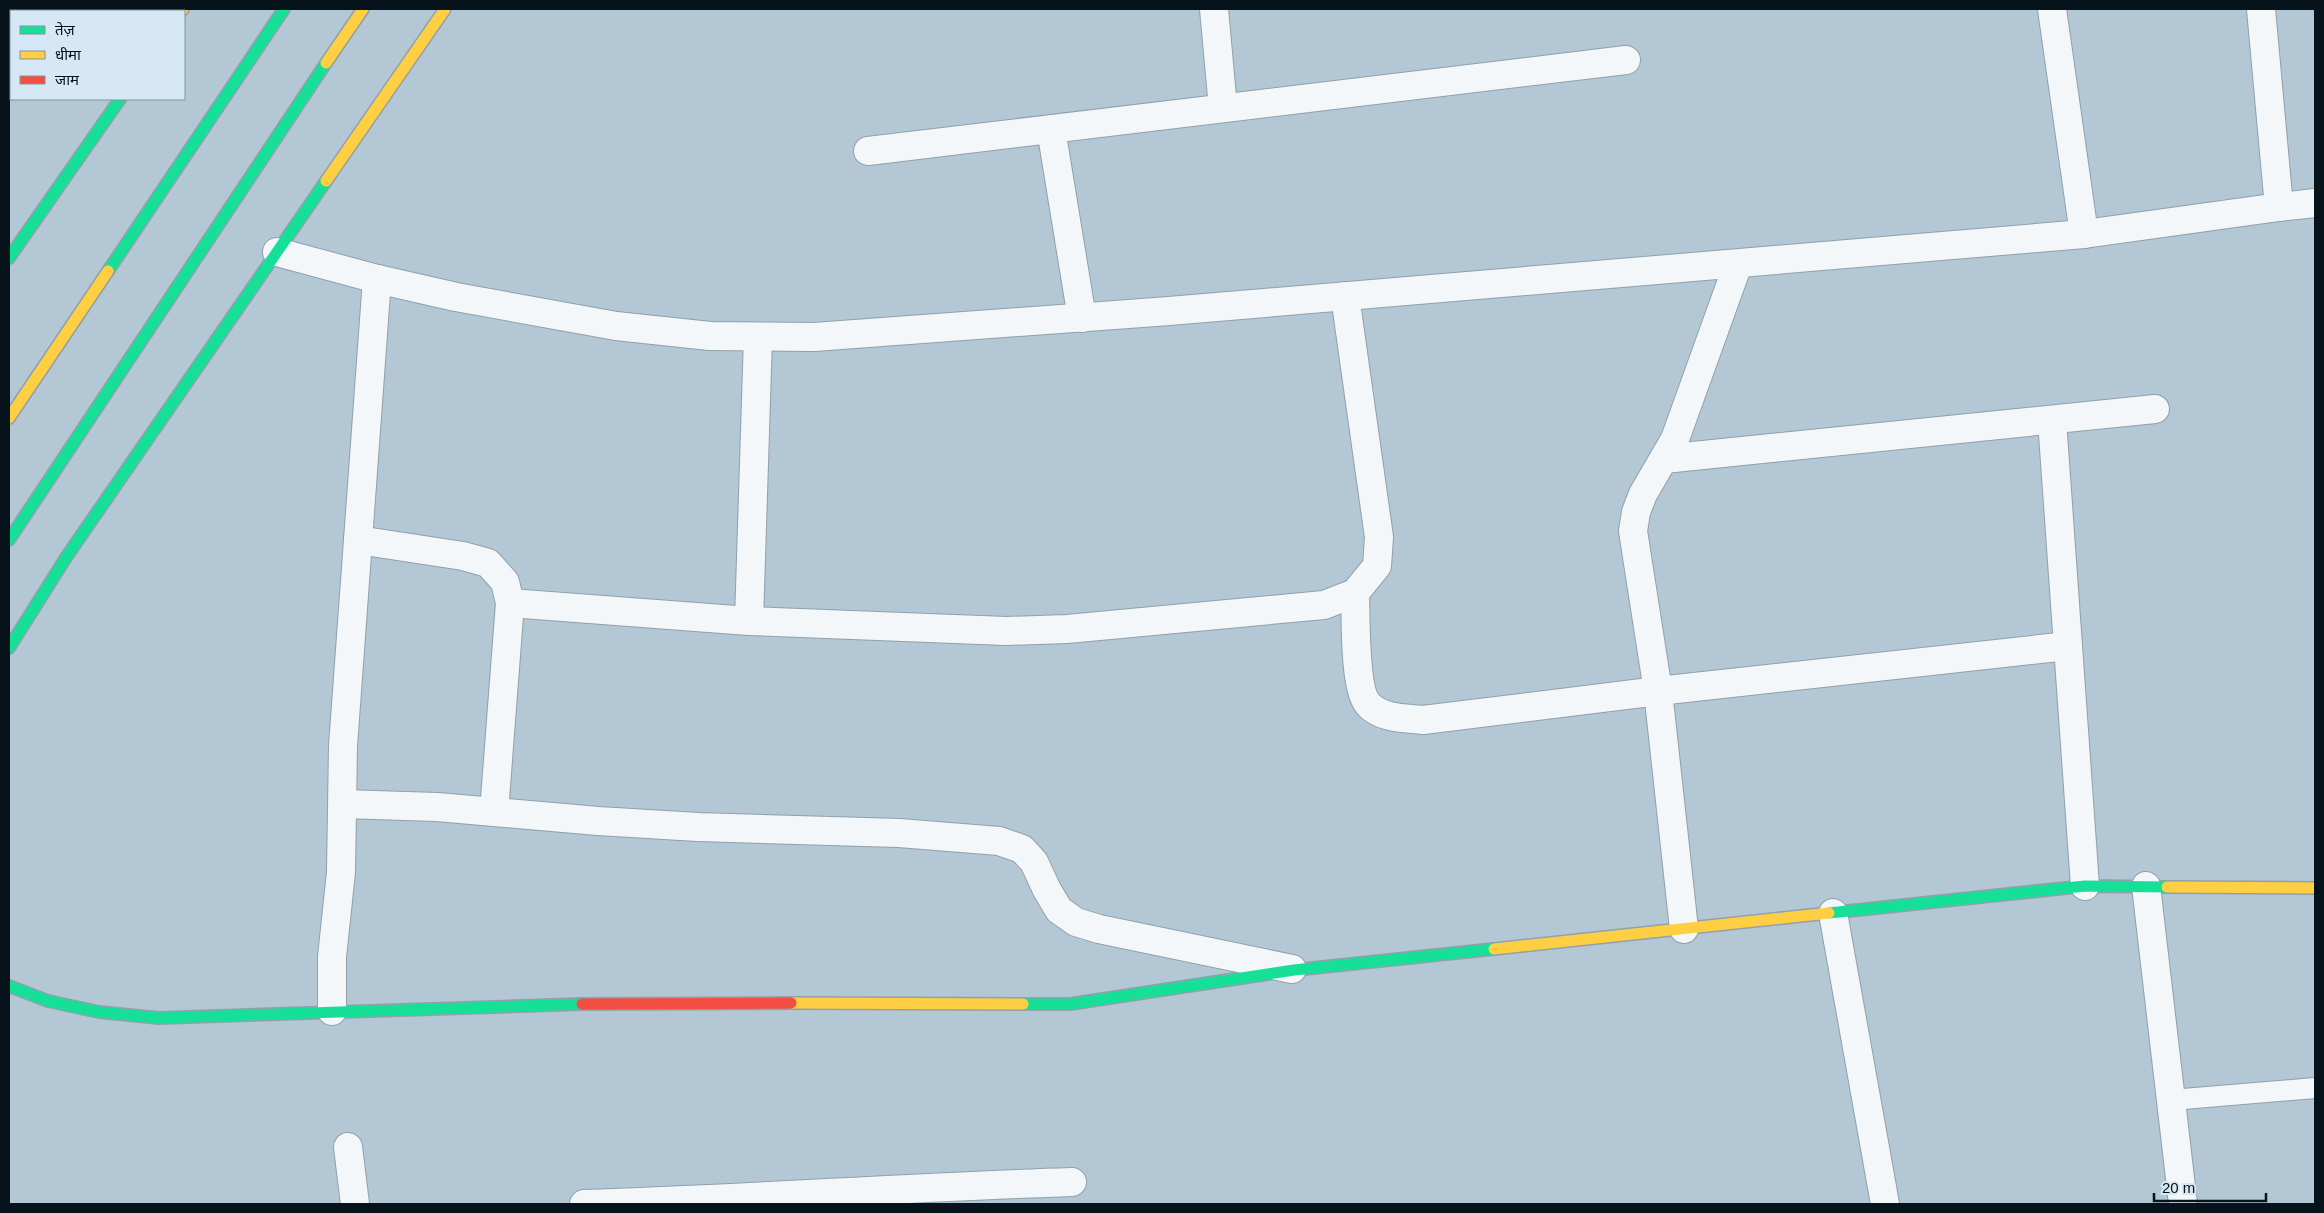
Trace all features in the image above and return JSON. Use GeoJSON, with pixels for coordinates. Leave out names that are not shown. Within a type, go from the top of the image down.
{"type":"FeatureCollection","features":[{"type":"Feature","properties":{"kind":"main road"},"geometry":{"type":"LineString","coordinates":[[9,418],[284,9]]}},
{"type":"Feature","properties":{"kind":"main road"},"geometry":{"type":"LineString","coordinates":[[9,540],[316,76],[363,9]]}},
{"type":"Feature","properties":{"kind":"main road"},"geometry":{"type":"LineString","coordinates":[[9,648],[67,556],[445,9]]}},
{"type":"Feature","properties":{"kind":"main road"},"geometry":{"type":"LineString","coordinates":[[9,258],[119,100]]}},
{"type":"Feature","properties":{"kind":"main road"},"geometry":{"type":"LineString","coordinates":[[9,986],[48,1001],[99,1012],[160,1018],[332,1010],[639,1002],[1070,1004],[1294,970],[2085,886],[2315,888]]}},
{"type":"Feature","properties":{"kind":"street"},"geometry":{"type":"LineString","coordinates":[[1214,9],[1223,108]]}},
{"type":"Feature","properties":{"kind":"street"},"geometry":{"type":"LineString","coordinates":[[2052,9],[2084,234]]}},
{"type":"Feature","properties":{"kind":"street"},"geometry":{"type":"LineString","coordinates":[[2261,9],[2279,206]]}},
{"type":"Feature","properties":{"kind":"street"},"geometry":{"type":"LineString","coordinates":[[868,151],[1626,60]]}},
{"type":"Feature","properties":{"kind":"street"},"geometry":{"type":"LineString","coordinates":[[1051,129],[1082,318]]}},
{"type":"Feature","properties":{"kind":"street"},"geometry":{"type":"LineString","coordinates":[[277,252],[377,279],[456,297],[616,326],[710,336],[814,337],[1082,318],[2084,234],[2279,206],[2315,203]]}},
{"type":"Feature","properties":{"kind":"street"},"geometry":{"type":"LineString","coordinates":[[1684,929],[1658,691],[1633,531],[1636,512],[1643,494],[1675,438],[1738,264]]}},
{"type":"Feature","properties":{"kind":"street"},"geometry":{"type":"LineString","coordinates":[[332,1010],[332,957],[341,872],[342,746],[377,279]]}},
{"type":"Feature","properties":{"kind":"street"},"geometry":{"type":"LineString","coordinates":[[510,603],[749,621],[1006,631],[1066,629],[1324,606],[1355,593],[1377,566],[1380,537],[1345,296]]}},
{"type":"Feature","properties":{"kind":"street"},"geometry":{"type":"LineString","coordinates":[[749,621],[758,337]]}},
{"type":"Feature","properties":{"kind":"street"},"geometry":{"type":"LineString","coordinates":[[1664,459],[2155,409]]}},
{"type":"Feature","properties":{"kind":"street"},"geometry":{"type":"LineString","coordinates":[[2052,420],[2085,886]]}},
{"type":"Feature","properties":{"kind":"street"},"geometry":{"type":"LineString","coordinates":[[358,540],[463,556],[488,563],[506,582],[510,603],[494,812]]}},
{"type":"Feature","properties":{"kind":"street"},"geometry":{"type":"LineString","coordinates":[[1355,593],[1360,685],[1368,704],[1389,716],[1423,720],[1658,691],[2068,646]]}},
{"type":"Feature","properties":{"kind":"street"},"geometry":{"type":"LineString","coordinates":[[343,804],[437,807],[689,826],[899,833],[999,841],[1022,849],[1034,862],[1059,910],[1076,922],[1099,929],[1294,970]]}},
{"type":"Feature","properties":{"kind":"street"},"geometry":{"type":"LineString","coordinates":[[2146,886],[2183,1204]]}},
{"type":"Feature","properties":{"kind":"street"},"geometry":{"type":"LineString","coordinates":[[1833,913],[1885,1204]]}},
{"type":"Feature","properties":{"kind":"street"},"geometry":{"type":"LineString","coordinates":[[348,1147],[355,1204]]}},
{"type":"Feature","properties":{"kind":"street"},"geometry":{"type":"LineString","coordinates":[[584,1204],[731,1199],[906,1187],[1072,1182]]}},
{"type":"Feature","properties":{"kind":"lane"},"geometry":{"type":"LineString","coordinates":[[2171,1100],[2315,1088]]}},
{"type":"Feature","properties":{"kind":"traffic: fast"},"geometry":{"type":"LineString","coordinates":[[108,271],[284,9]]}},
{"type":"Feature","properties":{"kind":"traffic: fast"},"geometry":{"type":"LineString","coordinates":[[9,540],[326,63]]}},
{"type":"Feature","properties":{"kind":"traffic: fast"},"geometry":{"type":"LineString","coordinates":[[9,258],[119,100]]}},
{"type":"Feature","properties":{"kind":"traffic: fast"},"geometry":{"type":"LineString","coordinates":[[9,648],[67,556],[326,181]]}},
{"type":"Feature","properties":{"kind":"traffic: fast"},"geometry":{"type":"LineString","coordinates":[[1829,913],[2085,886],[2167,887]]}},
{"type":"Feature","properties":{"kind":"traffic: fast"},"geometry":{"type":"LineString","coordinates":[[1023,1004],[1070,1004],[1294,970],[1494,949]]}},
{"type":"Feature","properties":{"kind":"traffic: fast"},"geometry":{"type":"LineString","coordinates":[[9,986],[48,1001],[99,1012],[159,1018],[582,1004]]}},
{"type":"Feature","properties":{"kind":"traffic: slow"},"geometry":{"type":"LineString","coordinates":[[326,63],[363,9]]}},
{"type":"Feature","properties":{"kind":"traffic: slow"},"geometry":{"type":"LineString","coordinates":[[326,181],[445,9]]}},
{"type":"Feature","properties":{"kind":"traffic: slow"},"geometry":{"type":"LineString","coordinates":[[9,418],[108,271]]}},
{"type":"Feature","properties":{"kind":"traffic: slow"},"geometry":{"type":"LineString","coordinates":[[2167,887],[2315,888]]}},
{"type":"Feature","properties":{"kind":"traffic: slow"},"geometry":{"type":"LineString","coordinates":[[1494,949],[1829,913]]}},
{"type":"Feature","properties":{"kind":"traffic: slow"},"geometry":{"type":"LineString","coordinates":[[791,1003],[1023,1004]]}},
{"type":"Feature","properties":{"kind":"traffic: jam"},"geometry":{"type":"LineString","coordinates":[[582,1004],[791,1003]]}}]}
